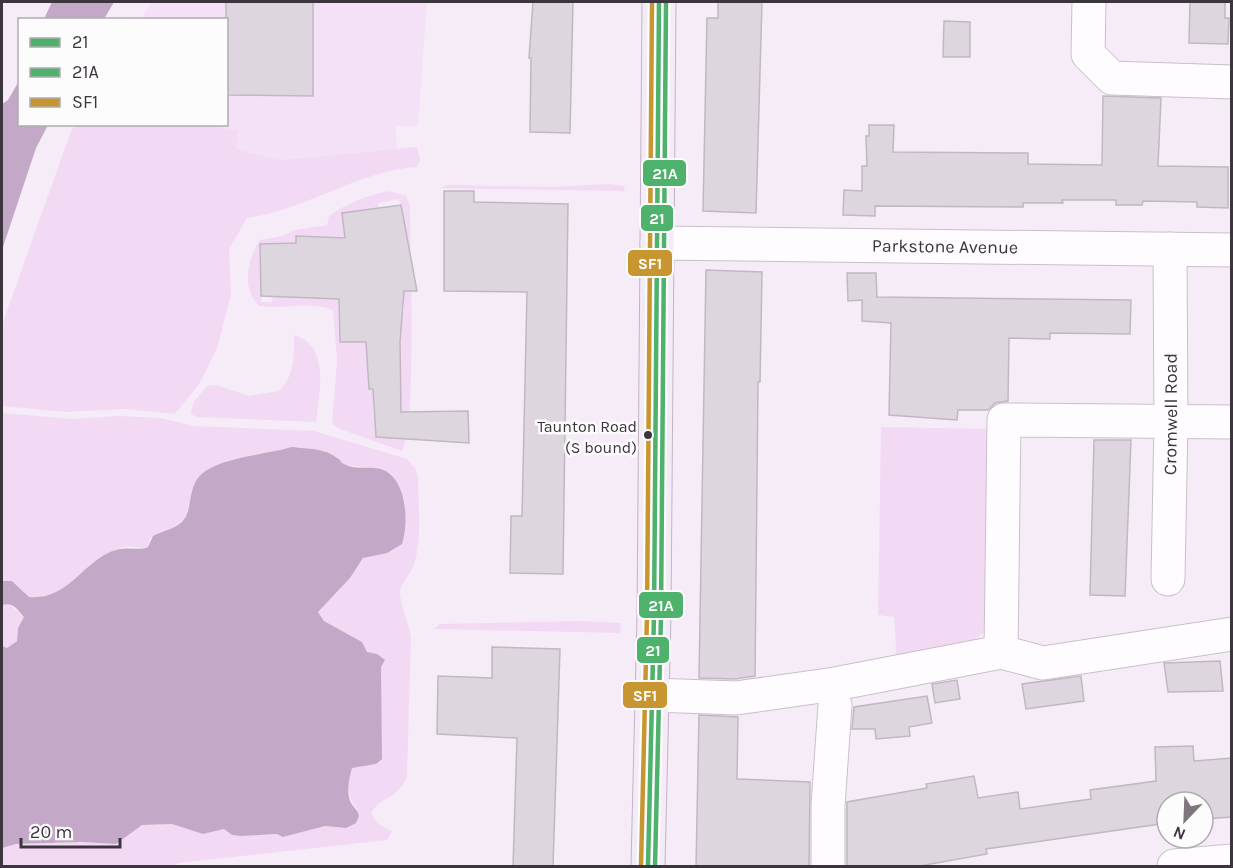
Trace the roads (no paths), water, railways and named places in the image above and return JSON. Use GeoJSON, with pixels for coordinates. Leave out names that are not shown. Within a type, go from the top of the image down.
{"type":"FeatureCollection","features":[{"type":"Feature","properties":{"kind":"main road"},"geometry":{"type":"LineString","coordinates":[[648,867],[653,695],[659,2]]}},
{"type":"Feature","properties":{"kind":"street"},"geometry":{"type":"LineString","coordinates":[[1089,2],[1088,54],[1112,78],[1232,82]]}},
{"type":"Feature","properties":{"kind":"street","name":"Parkstone Avenue"},"geometry":{"type":"LineString","coordinates":[[657,243],[1232,250]]}},
{"type":"Feature","properties":{"kind":"street","name":"Cromwell Road"},"geometry":{"type":"LineString","coordinates":[[1168,579],[1171,422],[1170,249]]}},
{"type":"Feature","properties":{"kind":"street"},"geometry":{"type":"LineString","coordinates":[[1001,652],[1005,420],[1232,422]]}},
{"type":"Feature","properties":{"kind":"street"},"geometry":{"type":"LineString","coordinates":[[653,695],[736,698],[835,684],[1001,652],[1043,663],[1232,634]]}},
{"type":"Feature","properties":{"kind":"street"},"geometry":{"type":"LineString","coordinates":[[828,867],[828,806],[835,705]]}},
{"type":"Feature","properties":{"kind":"street"},"geometry":{"type":"LineString","coordinates":[[1174,867],[1232,861]]}},
{"type":"Feature","properties":{"kind":"place","name":"Taunton Road (S bound)"},"geometry":{"type":"Point","coordinates":[648,435]}}]}
